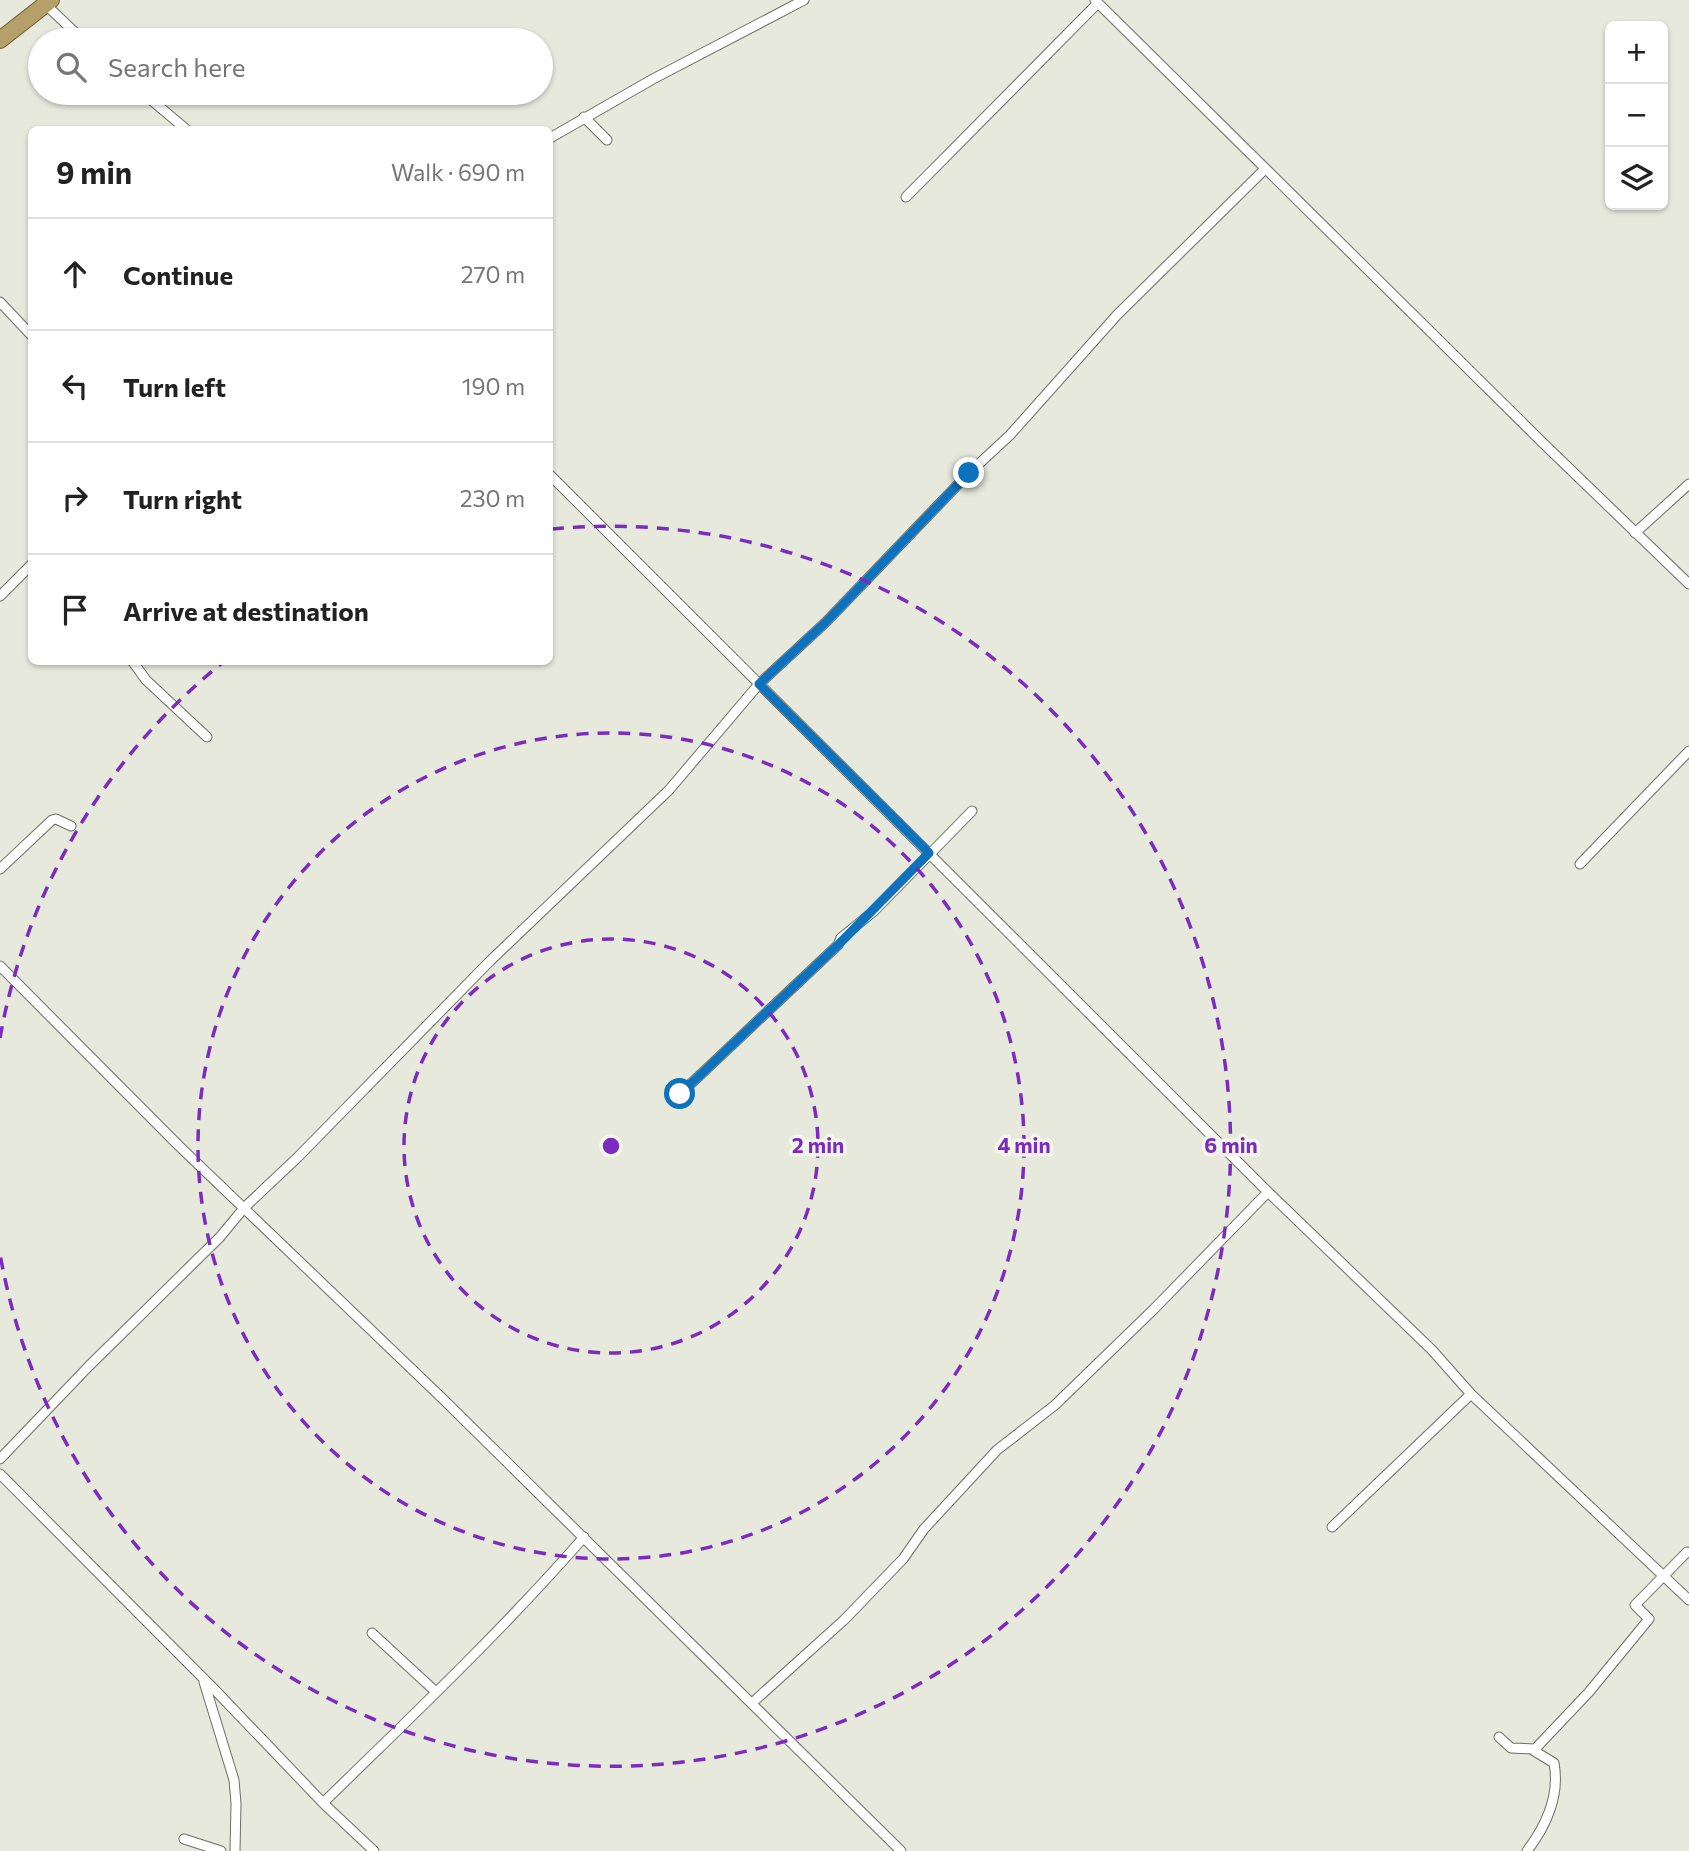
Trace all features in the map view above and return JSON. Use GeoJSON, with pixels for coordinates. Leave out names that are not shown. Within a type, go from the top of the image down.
{"type":"FeatureCollection","features":[{"type":"Feature","properties":{"kind":"highway"},"geometry":{"type":"LineString","coordinates":[[0,40],[46,1]]}},
{"type":"Feature","properties":{"kind":"street"},"geometry":{"type":"LineString","coordinates":[[553,136],[804,0]]}},
{"type":"Feature","properties":{"kind":"street"},"geometry":{"type":"LineString","coordinates":[[46,1],[72,28]]}},
{"type":"Feature","properties":{"kind":"street"},"geometry":{"type":"LineString","coordinates":[[905,197],[1096,2],[1689,584]]}},
{"type":"Feature","properties":{"kind":"street"},"geometry":{"type":"LineString","coordinates":[[157,105],[182,126]]}},
{"type":"Feature","properties":{"kind":"street"},"geometry":{"type":"LineString","coordinates":[[584,117],[607,140]]}},
{"type":"Feature","properties":{"kind":"street"},"geometry":{"type":"LineString","coordinates":[[0,1459],[509,943],[669,790],[759,684],[826,622],[969,473],[1010,435],[1117,315],[1265,169]]}},
{"type":"Feature","properties":{"kind":"street"},"geometry":{"type":"LineString","coordinates":[[0,302],[28,332]]}},
{"type":"Feature","properties":{"kind":"street"},"geometry":{"type":"LineString","coordinates":[[553,478],[1268,1192],[1432,1350],[1471,1394],[1689,1600]]}},
{"type":"Feature","properties":{"kind":"street"},"geometry":{"type":"LineString","coordinates":[[1635,533],[1689,484]]}},
{"type":"Feature","properties":{"kind":"street"},"geometry":{"type":"LineString","coordinates":[[0,596],[28,568]]}},
{"type":"Feature","properties":{"kind":"street"},"geometry":{"type":"LineString","coordinates":[[136,665],[146,680],[207,737]]}},
{"type":"Feature","properties":{"kind":"street"},"geometry":{"type":"LineString","coordinates":[[1580,864],[1689,751]]}},
{"type":"Feature","properties":{"kind":"street"},"geometry":{"type":"LineString","coordinates":[[680,1094],[873,912],[972,811]]}},
{"type":"Feature","properties":{"kind":"street"},"geometry":{"type":"LineString","coordinates":[[0,869],[52,820],[56,819],[71,826]]}},
{"type":"Feature","properties":{"kind":"street"},"geometry":{"type":"LineString","coordinates":[[0,966],[244,1209],[584,1537],[901,1851]]}},
{"type":"Feature","properties":{"kind":"street"},"geometry":{"type":"LineString","coordinates":[[752,1703],[844,1620],[903,1559],[924,1530],[998,1450],[1055,1405],[1154,1309],[1268,1192]]}},
{"type":"Feature","properties":{"kind":"street"},"geometry":{"type":"LineString","coordinates":[[1332,1527],[1471,1394]]}},
{"type":"Feature","properties":{"kind":"street"},"geometry":{"type":"LineString","coordinates":[[0,1474],[373,1851]]}},
{"type":"Feature","properties":{"kind":"street"},"geometry":{"type":"LineString","coordinates":[[323,1803],[532,1596],[584,1537]]}},
{"type":"Feature","properties":{"kind":"street"},"geometry":{"type":"LineString","coordinates":[[1499,1737],[1511,1748],[1535,1749],[1589,1692],[1649,1619],[1635,1605],[1687,1552]]}},
{"type":"Feature","properties":{"kind":"street"},"geometry":{"type":"LineString","coordinates":[[372,1633],[436,1692]]}},
{"type":"Feature","properties":{"kind":"street"},"geometry":{"type":"LineString","coordinates":[[204,1680],[234,1780],[235,1851]]}},
{"type":"Feature","properties":{"kind":"street"},"geometry":{"type":"LineString","coordinates":[[1527,1851],[1550,1811],[1558,1781],[1554,1763],[1531,1749]]}},
{"type":"Feature","properties":{"kind":"street"},"geometry":{"type":"LineString","coordinates":[[184,1839],[221,1851]]}},
{"type":"Feature","properties":{"kind":"route"},"geometry":{"type":"LineString","coordinates":[[680,1094],[873,912],[929,853],[759,684],[826,622],[969,473]]}}]}
